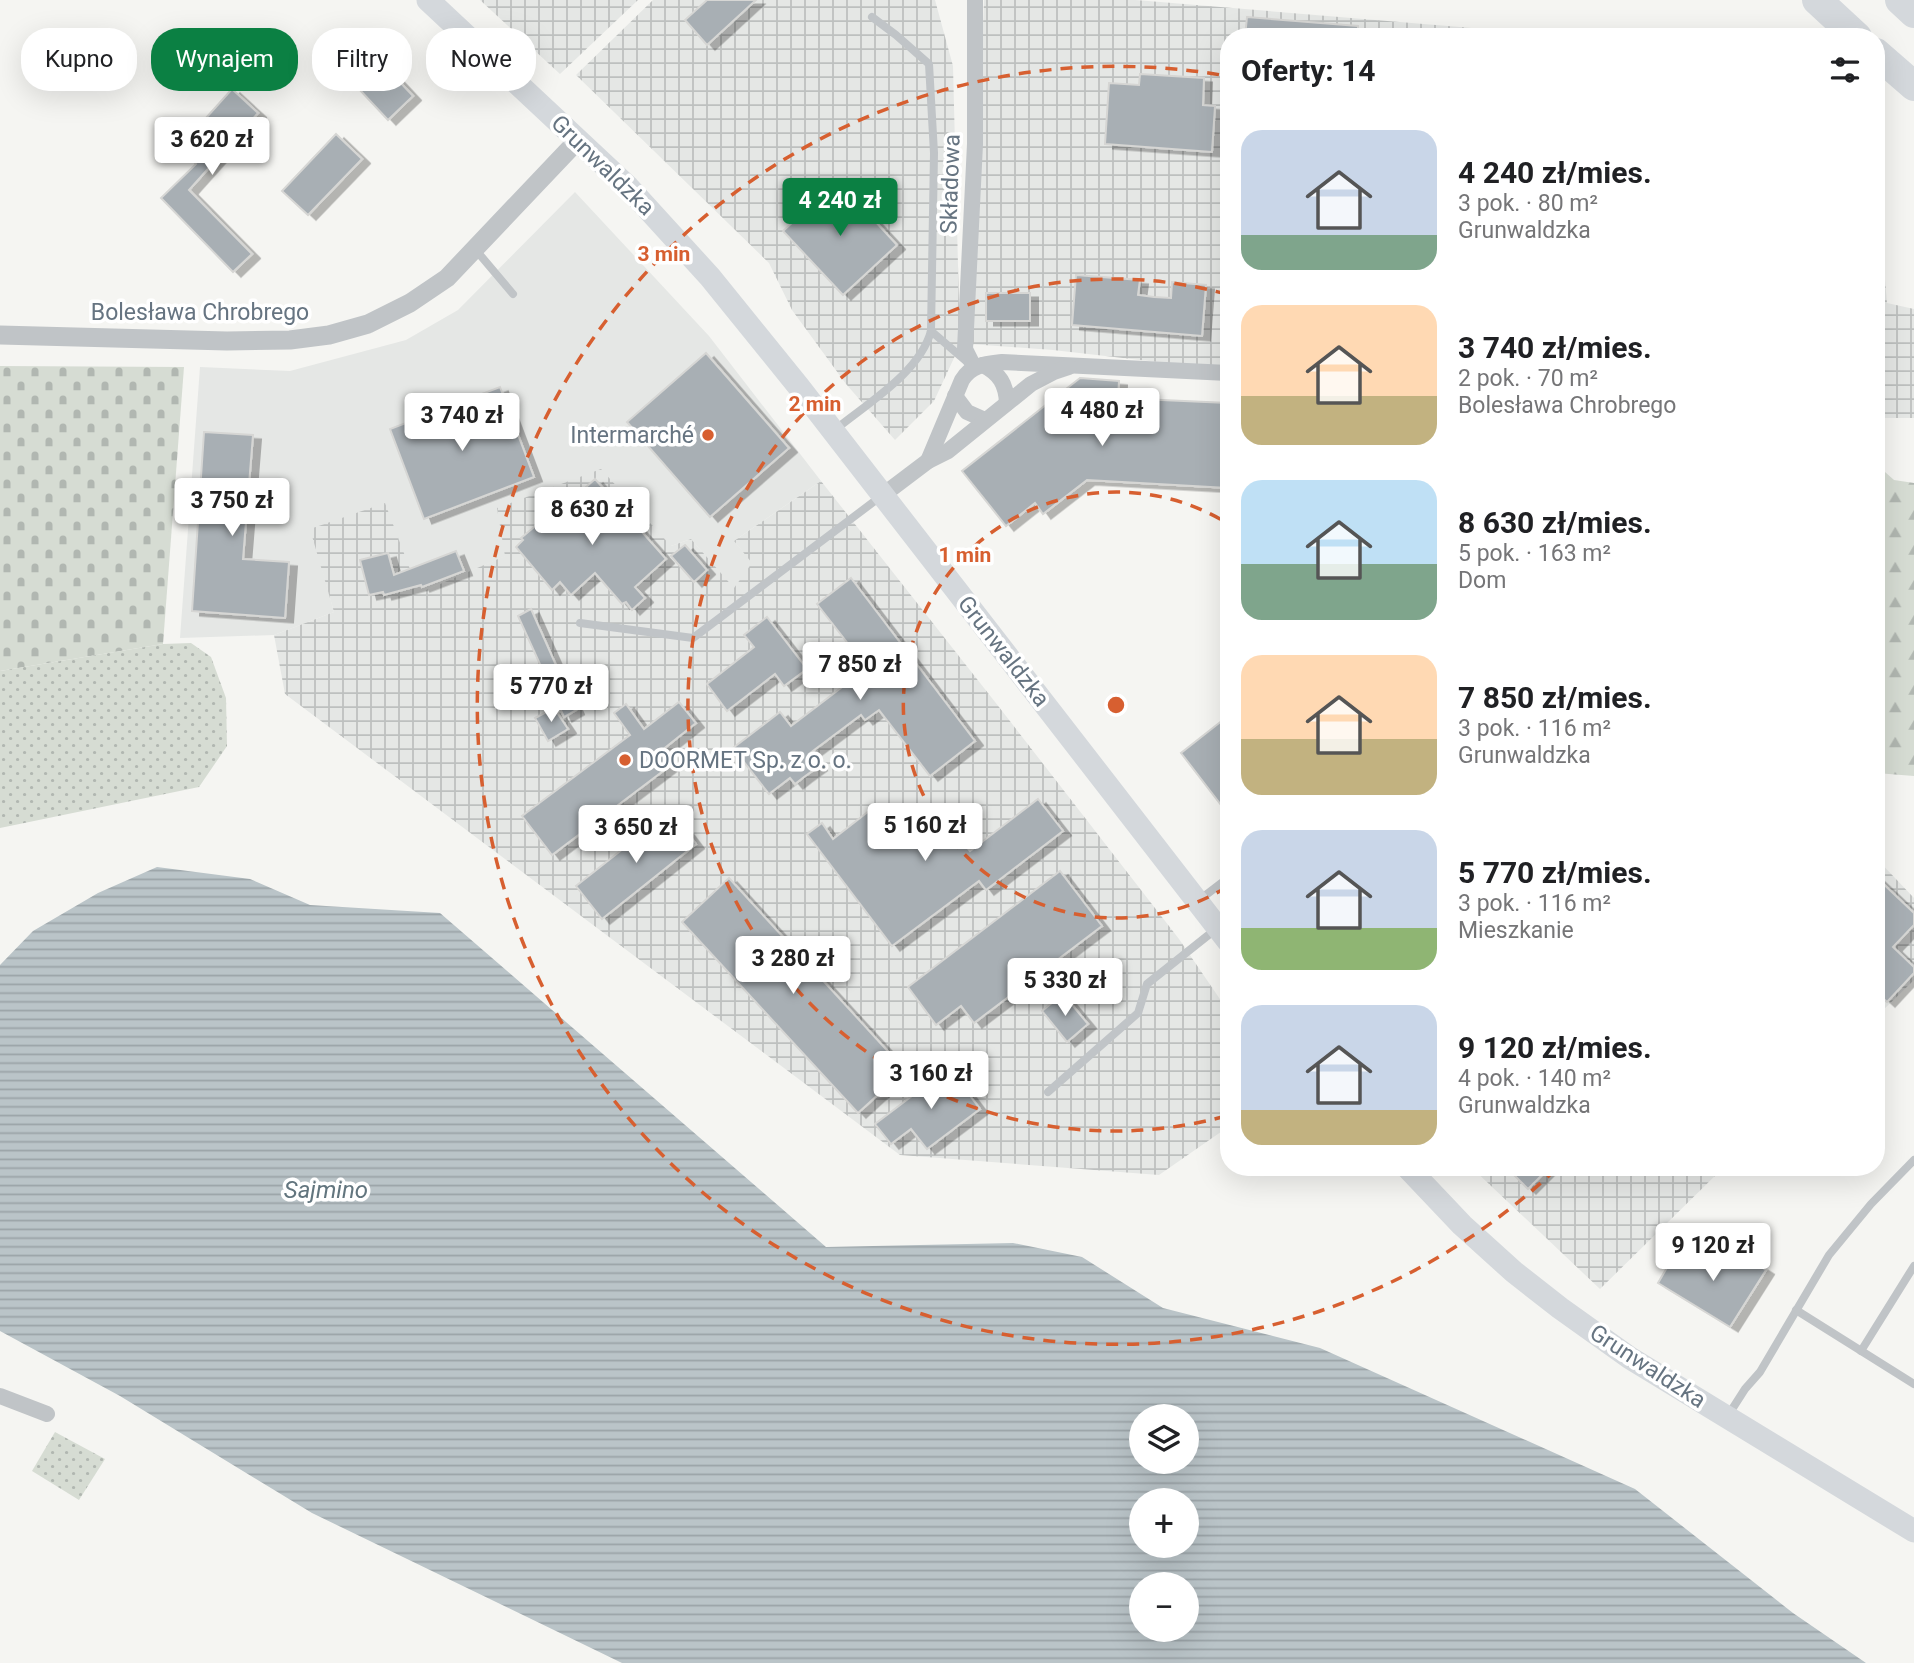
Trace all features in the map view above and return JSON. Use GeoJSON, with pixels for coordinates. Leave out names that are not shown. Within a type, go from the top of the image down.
{"type":"FeatureCollection","features":[{"type":"Feature","properties":{"kind":"highway"},"geometry":{"type":"LineString","coordinates":[[1817,0],[1847,28]]}},
{"type":"Feature","properties":{"kind":"highway"},"geometry":{"type":"LineString","coordinates":[[1900,0],[1914,13]]}},
{"type":"Feature","properties":{"kind":"highway"},"geometry":{"type":"LineString","coordinates":[[1885,61],[1914,86]]}},
{"type":"Feature","properties":{"kind":"main road","name":"Grunwaldzka"},"geometry":{"type":"LineString","coordinates":[[428,0],[578,140],[672,233],[762,338],[1220,930]]}},
{"type":"Feature","properties":{"kind":"main road","name":"Grunwaldzka"},"geometry":{"type":"LineString","coordinates":[[1416,1176],[1514,1272],[1630,1357],[1914,1531]]}},
{"type":"Feature","properties":{"kind":"street","name":"Składowa"},"geometry":{"type":"LineString","coordinates":[[975,0],[975,144],[965,349],[979,366],[995,372],[1003,381],[1007,403]]}},
{"type":"Feature","properties":{"kind":"street","name":"Bolesława Chrobrego"},"geometry":{"type":"LineString","coordinates":[[0,335],[290,340],[329,335],[368,324],[410,303],[447,278],[578,140]]}},
{"type":"Feature","properties":{"kind":"street"},"geometry":{"type":"LineString","coordinates":[[928,461],[967,372],[979,366],[1002,362],[1220,373]]}},
{"type":"Feature","properties":{"kind":"street"},"geometry":{"type":"LineString","coordinates":[[883,495],[928,461],[948,451],[1031,384],[1054,372],[1078,365]]}},
{"type":"Feature","properties":{"kind":"street"},"geometry":{"type":"LineString","coordinates":[[955,397],[967,412],[985,420]]}},
{"type":"Feature","properties":{"kind":"street"},"geometry":{"type":"LineString","coordinates":[[0,1396],[47,1414]]}},
{"type":"Feature","properties":{"kind":"lane"},"geometry":{"type":"LineString","coordinates":[[834,431],[907,371],[927,344],[931,331],[934,153],[929,64],[896,34],[872,17]]}},
{"type":"Feature","properties":{"kind":"lane"},"geometry":{"type":"LineString","coordinates":[[475,249],[513,294]]}},
{"type":"Feature","properties":{"kind":"lane"},"geometry":{"type":"LineString","coordinates":[[931,331],[979,366]]}},
{"type":"Feature","properties":{"kind":"lane"},"geometry":{"type":"LineString","coordinates":[[580,623],[693,638],[883,495]]}},
{"type":"Feature","properties":{"kind":"lane"},"geometry":{"type":"LineString","coordinates":[[1198,901],[1220,884]]}},
{"type":"Feature","properties":{"kind":"lane"},"geometry":{"type":"LineString","coordinates":[[1048,1092],[1138,1013],[1147,984],[1220,936]]}},
{"type":"Feature","properties":{"kind":"lane"},"geometry":{"type":"LineString","coordinates":[[1728,1417],[1745,1389],[1760,1372],[1829,1255],[1871,1204],[1914,1160]]}},
{"type":"Feature","properties":{"kind":"lane"},"geometry":{"type":"LineString","coordinates":[[1861,1351],[1914,1266]]}},
{"type":"Feature","properties":{"kind":"lane"},"geometry":{"type":"LineString","coordinates":[[1796,1310],[1914,1384]]}},
{"type":"Feature","properties":{"kind":"shaded area"},"geometry":{"type":"Polygon","coordinates":[[[480,0],[638,0],[560,74],[536,52],[536,28],[510,28],[480,0]]]}},
{"type":"Feature","properties":{"kind":"shaded area"},"geometry":{"type":"Polygon","coordinates":[[[653,0],[935,0],[953,66],[960,345],[934,401],[895,440],[846,384],[792,310],[769,263],[576,75],[653,0]]]}},
{"type":"Feature","properties":{"kind":"shaded area"},"geometry":{"type":"Polygon","coordinates":[[[984,0],[1136,0],[1473,28],[1220,28],[1220,369],[1053,350],[970,344],[984,0]]]}},
{"type":"Feature","properties":{"kind":"shaded area"},"geometry":{"type":"Polygon","coordinates":[[[575,192],[709,336],[821,481],[734,541],[753,563],[734,589],[691,539],[671,546],[506,556],[419,593],[311,529],[334,612],[274,635],[180,638],[200,367],[290,371],[406,340],[458,310],[575,192]]]}},
{"type":"Feature","properties":{"kind":"shaded area"},"geometry":{"type":"Polygon","coordinates":[[[1885,280],[1887,303],[1914,309],[1914,418],[1885,418],[1885,280]]]}},
{"type":"Feature","properties":{"kind":"shaded area"},"geometry":{"type":"Polygon","coordinates":[[[601,469],[671,546],[691,539],[734,588],[752,563],[734,541],[821,481],[1179,939],[1220,999],[1220,1133],[1159,1175],[900,1155],[285,694],[274,635],[334,612],[310,529],[385,503],[419,593],[505,556],[497,508],[601,469]]]}},
{"type":"Feature","properties":{"kind":"shaded area"},"geometry":{"type":"Polygon","coordinates":[[[1885,867],[1914,898],[1914,980],[1885,1008],[1885,867]]]}},
{"type":"Feature","properties":{"kind":"shaded area"},"geometry":{"type":"Polygon","coordinates":[[[1481,1176],[1715,1176],[1600,1289],[1481,1176]]]}},
{"type":"Feature","properties":{"kind":"green space"},"geometry":{"type":"Polygon","coordinates":[[[0,366],[184,367],[163,644],[0,671],[0,366]]]}},
{"type":"Feature","properties":{"kind":"green space"},"geometry":{"type":"Polygon","coordinates":[[[1885,472],[1894,480],[1914,483],[1914,776],[1885,774],[1885,472]]]}},
{"type":"Feature","properties":{"kind":"green space"},"geometry":{"type":"Polygon","coordinates":[[[191,643],[211,657],[226,698],[227,746],[199,787],[0,828],[0,671],[163,644],[191,643]]]}},
{"type":"Feature","properties":{"kind":"green space"},"geometry":{"type":"Polygon","coordinates":[[[55,1432],[105,1459],[79,1500],[32,1471],[55,1432]]]}},
{"type":"Feature","properties":{"kind":"water","name":"Sajmino"},"geometry":{"type":"Polygon","coordinates":[[[157,867],[250,879],[310,905],[440,913],[826,1247],[1013,1243],[1082,1257],[1163,1308],[1320,1348],[1635,1489],[1793,1613],[1866,1663],[622,1663],[312,1513],[120,1396],[0,1331],[0,965],[33,931],[98,893],[157,867]]]}},
{"type":"Feature","properties":{"kind":"building"},"geometry":{"type":"Polygon","coordinates":[[[707,0],[756,0],[707,45],[685,20],[707,0]]]}},
{"type":"Feature","properties":{"kind":"building"},"geometry":{"type":"Polygon","coordinates":[[[1247,17],[1358,26],[1358,28],[1246,28],[1247,17]]]}},
{"type":"Feature","properties":{"kind":"building"},"geometry":{"type":"Polygon","coordinates":[[[1140,74],[1204,78],[1203,105],[1215,106],[1212,152],[1105,144],[1109,83],[1139,85],[1140,74]]]}},
{"type":"Feature","properties":{"kind":"building"},"geometry":{"type":"Polygon","coordinates":[[[230,91],[234,91],[258,113],[189,190],[252,254],[233,272],[161,198],[196,164],[179,148],[230,91]]]}},
{"type":"Feature","properties":{"kind":"building"},"geometry":{"type":"Polygon","coordinates":[[[361,91],[408,91],[413,96],[388,120],[361,91]]]}},
{"type":"Feature","properties":{"kind":"building"},"geometry":{"type":"Polygon","coordinates":[[[336,134],[362,159],[308,215],[282,191],[336,134]]]}},
{"type":"Feature","properties":{"kind":"building"},"geometry":{"type":"Polygon","coordinates":[[[838,181],[897,245],[843,295],[783,231],[838,181]]]}},
{"type":"Feature","properties":{"kind":"building"},"geometry":{"type":"Polygon","coordinates":[[[1076,275],[1140,280],[1138,295],[1154,297],[1171,298],[1172,282],[1206,285],[1202,336],[1072,325],[1076,275]]]}},
{"type":"Feature","properties":{"kind":"building"},"geometry":{"type":"Polygon","coordinates":[[[986,293],[1030,293],[1030,321],[986,321],[986,293]]]}},
{"type":"Feature","properties":{"kind":"building","name":"Intermarché"},"geometry":{"type":"Polygon","coordinates":[[[706,353],[789,448],[710,517],[627,422],[706,353]]]}},
{"type":"Feature","properties":{"kind":"building"},"geometry":{"type":"Polygon","coordinates":[[[1080,378],[1119,381],[1118,398],[1220,403],[1220,488],[1087,480],[1043,514],[1035,503],[1006,526],[962,471],[1080,378]]]}},
{"type":"Feature","properties":{"kind":"building"},"geometry":{"type":"Polygon","coordinates":[[[500,387],[534,477],[424,519],[390,429],[500,387]]]}},
{"type":"Feature","properties":{"kind":"building"},"geometry":{"type":"Polygon","coordinates":[[[204,432],[253,435],[243,559],[289,562],[285,618],[192,611],[204,432]]]}},
{"type":"Feature","properties":{"kind":"building"},"geometry":{"type":"Polygon","coordinates":[[[595,479],[666,559],[635,587],[645,598],[632,610],[626,602],[622,604],[595,573],[571,595],[560,582],[552,590],[516,547],[523,540],[521,538],[561,504],[564,507],[595,479]]]}},
{"type":"Feature","properties":{"kind":"building"},"geometry":{"type":"Polygon","coordinates":[[[685,545],[707,570],[694,582],[671,556],[685,545]]]}},
{"type":"Feature","properties":{"kind":"building"},"geometry":{"type":"Polygon","coordinates":[[[456,551],[464,571],[422,587],[421,585],[384,595],[383,592],[369,595],[360,560],[388,553],[394,575],[456,551]]]}},
{"type":"Feature","properties":{"kind":"building"},"geometry":{"type":"Polygon","coordinates":[[[851,578],[975,741],[930,776],[879,710],[865,720],[861,715],[809,754],[819,766],[795,784],[790,778],[769,794],[733,748],[780,712],[791,726],[867,668],[817,604],[851,578]]]}},
{"type":"Feature","properties":{"kind":"building"},"geometry":{"type":"Polygon","coordinates":[[[531,609],[576,710],[564,717],[518,616],[531,609]]]}},
{"type":"Feature","properties":{"kind":"building"},"geometry":{"type":"Polygon","coordinates":[[[767,617],[807,669],[784,686],[775,674],[727,711],[707,684],[754,647],[744,635],[767,617]]]}},
{"type":"Feature","properties":{"kind":"building"},"geometry":{"type":"Polygon","coordinates":[[[679,702],[696,723],[661,751],[671,765],[552,855],[522,816],[630,735],[614,713],[626,704],[644,729],[679,702]]]}},
{"type":"Feature","properties":{"kind":"building"},"geometry":{"type":"Polygon","coordinates":[[[554,708],[568,729],[548,741],[535,718],[554,708]]]}},
{"type":"Feature","properties":{"kind":"building"},"geometry":{"type":"Polygon","coordinates":[[[1220,722],[1220,804],[1181,753],[1220,722]]]}},
{"type":"Feature","properties":{"kind":"building"},"geometry":{"type":"Polygon","coordinates":[[[1038,799],[1063,831],[986,890],[979,881],[892,946],[807,834],[822,823],[833,839],[878,804],[902,835],[923,818],[933,830],[945,820],[970,851],[1038,799]]]}},
{"type":"Feature","properties":{"kind":"building"},"geometry":{"type":"Polygon","coordinates":[[[671,811],[696,844],[602,919],[576,886],[671,811]]]}},
{"type":"Feature","properties":{"kind":"building"},"geometry":{"type":"Polygon","coordinates":[[[1060,871],[1102,926],[974,1023],[961,1006],[936,1025],[908,987],[1060,871]]]}},
{"type":"Feature","properties":{"kind":"building"},"geometry":{"type":"Polygon","coordinates":[[[729,878],[905,1070],[858,1113],[682,922],[729,878]]]}},
{"type":"Feature","properties":{"kind":"building"},"geometry":{"type":"Polygon","coordinates":[[[1885,886],[1914,913],[1914,925],[1893,947],[1914,967],[1914,973],[1887,1002],[1885,886]]]}},
{"type":"Feature","properties":{"kind":"building"},"geometry":{"type":"Polygon","coordinates":[[[1063,994],[1088,1024],[1067,1042],[1042,1011],[1063,994]]]}},
{"type":"Feature","properties":{"kind":"building"},"geometry":{"type":"Polygon","coordinates":[[[949,1068],[980,1109],[927,1149],[911,1129],[891,1144],[875,1124],[949,1068]]]}},
{"type":"Feature","properties":{"kind":"building"},"geometry":{"type":"Polygon","coordinates":[[[1515,1176],[1541,1176],[1528,1189],[1515,1176]]]}},
{"type":"Feature","properties":{"kind":"building"},"geometry":{"type":"Polygon","coordinates":[[[1679,1247],[1716,1269],[1730,1247],[1766,1270],[1730,1327],[1658,1283],[1679,1247]]]}},
{"type":"Feature","properties":{"kind":"place","name":"Intermarché"},"geometry":{"type":"Point","coordinates":[708,435]}},
{"type":"Feature","properties":{"kind":"place","name":"DOORMET Sp. z o. o."},"geometry":{"type":"Point","coordinates":[625,760]}}]}
